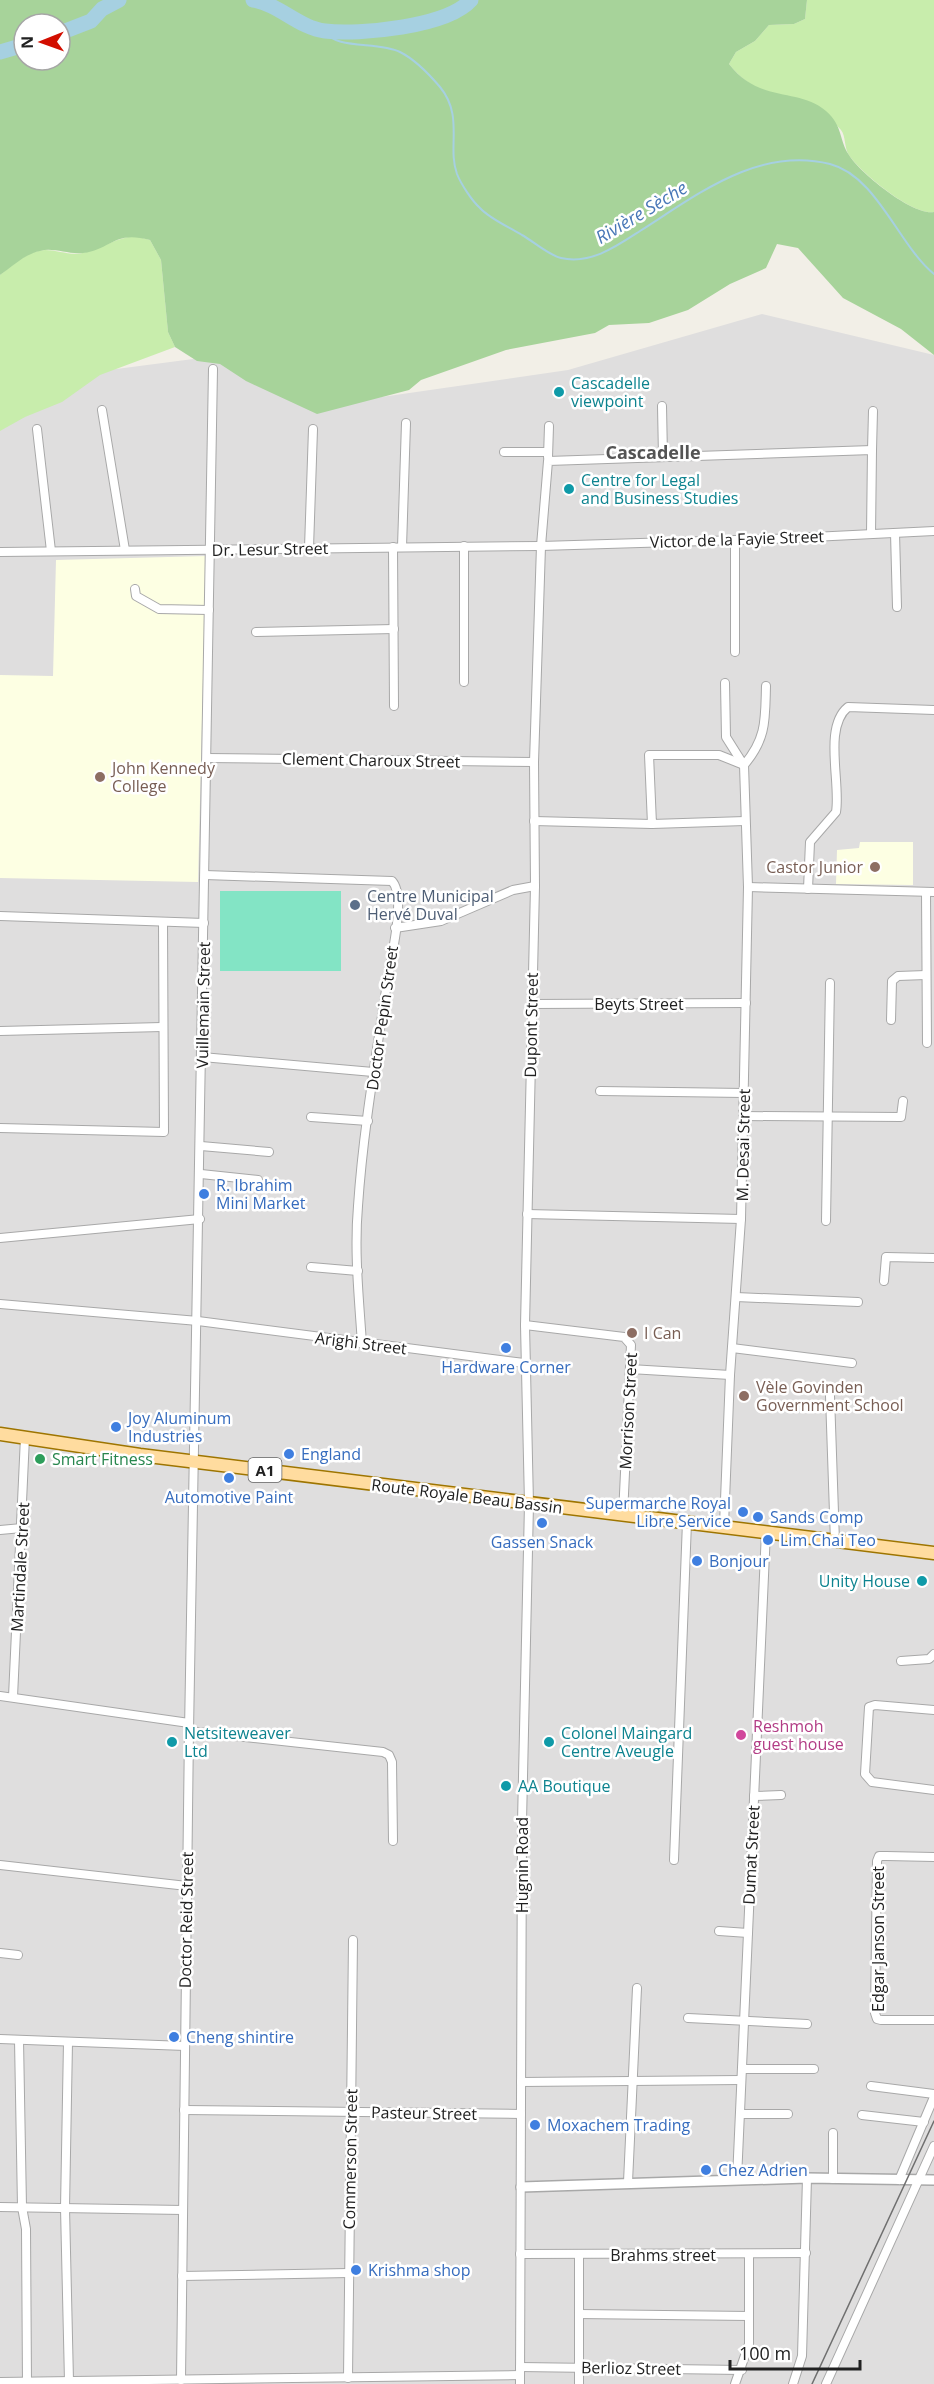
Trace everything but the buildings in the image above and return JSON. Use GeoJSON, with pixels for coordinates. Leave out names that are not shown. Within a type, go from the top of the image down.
{"type":"FeatureCollection","features":[{"type":"Feature","properties":{"kind":"main road","name":"Route Royale Beau Bassin"},"geometry":{"type":"LineString","coordinates":[[0,1434],[529,1504],[934,1553]]}},
{"type":"Feature","properties":{"kind":"street","name":"Vuillemain Street"},"geometry":{"type":"LineString","coordinates":[[196,1461],[213,369]]}},
{"type":"Feature","properties":{"kind":"street"},"geometry":{"type":"LineString","coordinates":[[662,406],[663,457]]}},
{"type":"Feature","properties":{"kind":"street"},"geometry":{"type":"LineString","coordinates":[[102,410],[125,550]]}},
{"type":"Feature","properties":{"kind":"street"},"geometry":{"type":"LineString","coordinates":[[871,534],[873,411]]}},
{"type":"Feature","properties":{"kind":"street"},"geometry":{"type":"LineString","coordinates":[[402,547],[406,423]]}},
{"type":"Feature","properties":{"kind":"street","name":"Dupont Street"},"geometry":{"type":"LineString","coordinates":[[529,1504],[524,1363],[535,886],[534,762],[541,546],[549,426]]}},
{"type":"Feature","properties":{"kind":"street"},"geometry":{"type":"LineString","coordinates":[[37,429],[51,551]]}},
{"type":"Feature","properties":{"kind":"street"},"geometry":{"type":"LineString","coordinates":[[309,548],[314,429]]}},
{"type":"Feature","properties":{"kind":"street"},"geometry":{"type":"LineString","coordinates":[[548,462],[872,450]]}},
{"type":"Feature","properties":{"kind":"street"},"geometry":{"type":"LineString","coordinates":[[504,452],[548,452]]}},
{"type":"Feature","properties":{"kind":"street","name":"Victor de la Fayie Street"},"geometry":{"type":"LineString","coordinates":[[541,546],[934,531]]}},
{"type":"Feature","properties":{"kind":"street"},"geometry":{"type":"LineString","coordinates":[[895,533],[897,607]]}},
{"type":"Feature","properties":{"kind":"street"},"geometry":{"type":"LineString","coordinates":[[735,540],[735,651]]}},
{"type":"Feature","properties":{"kind":"street"},"geometry":{"type":"LineString","coordinates":[[464,546],[464,682]]}},
{"type":"Feature","properties":{"kind":"street","name":"Dr. Lesur Street"},"geometry":{"type":"LineString","coordinates":[[0,552],[541,546]]}},
{"type":"Feature","properties":{"kind":"street"},"geometry":{"type":"LineString","coordinates":[[393,547],[394,706]]}},
{"type":"Feature","properties":{"kind":"street"},"geometry":{"type":"LineString","coordinates":[[135,590],[136,596],[159,609],[209,610]]}},
{"type":"Feature","properties":{"kind":"street"},"geometry":{"type":"LineString","coordinates":[[256,632],[394,629]]}},
{"type":"Feature","properties":{"kind":"street"},"geometry":{"type":"LineString","coordinates":[[725,682],[726,737],[744,765]]}},
{"type":"Feature","properties":{"kind":"street"},"geometry":{"type":"LineString","coordinates":[[744,765],[756,752],[764,731],[766,686]]}},
{"type":"Feature","properties":{"kind":"street"},"geometry":{"type":"LineString","coordinates":[[808,889],[810,842],[836,812],[838,720],[848,707],[934,710]]}},
{"type":"Feature","properties":{"kind":"street"},"geometry":{"type":"LineString","coordinates":[[652,824],[649,755],[718,755],[744,765]]}},
{"type":"Feature","properties":{"kind":"street","name":"Clement Charoux Street"},"geometry":{"type":"LineString","coordinates":[[207,758],[534,762]]}},
{"type":"Feature","properties":{"kind":"street","name":"M. Desai Street"},"geometry":{"type":"LineString","coordinates":[[724,1526],[730,1375],[741,1219],[748,887],[744,765]]}},
{"type":"Feature","properties":{"kind":"street"},"geometry":{"type":"LineString","coordinates":[[534,821],[652,824],[745,821]]}},
{"type":"Feature","properties":{"kind":"street","name":"Doctor Pepin Street"},"geometry":{"type":"LineString","coordinates":[[205,875],[392,881],[399,894],[373,1072],[358,1206],[358,1271],[362,1344]]}},
{"type":"Feature","properties":{"kind":"street"},"geometry":{"type":"LineString","coordinates":[[395,928],[441,921],[513,890],[535,886]]}},
{"type":"Feature","properties":{"kind":"street"},"geometry":{"type":"LineString","coordinates":[[748,887],[930,892],[926,975],[927,1043]]}},
{"type":"Feature","properties":{"kind":"street"},"geometry":{"type":"LineString","coordinates":[[0,916],[204,923]]}},
{"type":"Feature","properties":{"kind":"street"},"geometry":{"type":"LineString","coordinates":[[0,1128],[164,1132],[163,922]]}},
{"type":"Feature","properties":{"kind":"street"},"geometry":{"type":"LineString","coordinates":[[891,1020],[892,981],[898,976],[926,975]]}},
{"type":"Feature","properties":{"kind":"street"},"geometry":{"type":"LineString","coordinates":[[826,1221],[830,983]]}},
{"type":"Feature","properties":{"kind":"street","name":"Beyts Street"},"geometry":{"type":"LineString","coordinates":[[531,1004],[746,1003]]}},
{"type":"Feature","properties":{"kind":"street"},"geometry":{"type":"LineString","coordinates":[[0,1031],[162,1027]]}},
{"type":"Feature","properties":{"kind":"street"},"geometry":{"type":"LineString","coordinates":[[202,1057],[373,1072]]}},
{"type":"Feature","properties":{"kind":"street"},"geometry":{"type":"LineString","coordinates":[[600,1091],[744,1093]]}},
{"type":"Feature","properties":{"kind":"street"},"geometry":{"type":"LineString","coordinates":[[743,1116],[901,1117],[903,1101]]}},
{"type":"Feature","properties":{"kind":"street"},"geometry":{"type":"LineString","coordinates":[[310,1116],[368,1121]]}},
{"type":"Feature","properties":{"kind":"street"},"geometry":{"type":"LineString","coordinates":[[201,1146],[269,1152]]}},
{"type":"Feature","properties":{"kind":"street"},"geometry":{"type":"LineString","coordinates":[[201,1174],[258,1180]]}},
{"type":"Feature","properties":{"kind":"street"},"geometry":{"type":"LineString","coordinates":[[527,1214],[741,1219]]}},
{"type":"Feature","properties":{"kind":"street"},"geometry":{"type":"LineString","coordinates":[[0,1238],[200,1219]]}},
{"type":"Feature","properties":{"kind":"street"},"geometry":{"type":"LineString","coordinates":[[884,1281],[885,1259],[889,1256],[934,1258]]}},
{"type":"Feature","properties":{"kind":"street"},"geometry":{"type":"LineString","coordinates":[[311,1267],[358,1271]]}},
{"type":"Feature","properties":{"kind":"street"},"geometry":{"type":"LineString","coordinates":[[736,1297],[858,1302]]}},
{"type":"Feature","properties":{"kind":"street","name":"Arighi Street"},"geometry":{"type":"LineString","coordinates":[[0,1304],[198,1321],[362,1344],[524,1363]]}},
{"type":"Feature","properties":{"kind":"street","name":"Morrison Street"},"geometry":{"type":"LineString","coordinates":[[525,1325],[624,1336],[631,1344],[623,1515]]}},
{"type":"Feature","properties":{"kind":"street"},"geometry":{"type":"LineString","coordinates":[[732,1348],[852,1363]]}},
{"type":"Feature","properties":{"kind":"street"},"geometry":{"type":"LineString","coordinates":[[630,1369],[730,1375]]}},
{"type":"Feature","properties":{"kind":"street"},"geometry":{"type":"LineString","coordinates":[[830,1396],[835,1542]]}},
{"type":"Feature","properties":{"kind":"street","name":"Martindale Street"},"geometry":{"type":"LineString","coordinates":[[13,1697],[25,1437]]}},
{"type":"Feature","properties":{"kind":"street","name":"Doctor Reid Street"},"geometry":{"type":"LineString","coordinates":[[181,2380],[189,1727],[196,1461]]}},
{"type":"Feature","properties":{"kind":"street","name":"Hugnin Road"},"geometry":{"type":"LineString","coordinates":[[521,2114],[522,1822],[529,1504]]}},
{"type":"Feature","properties":{"kind":"street"},"geometry":{"type":"LineString","coordinates":[[674,1860],[687,1522]]}},
{"type":"Feature","properties":{"kind":"street"},"geometry":{"type":"LineString","coordinates":[[0,1530],[22,1528]]}},
{"type":"Feature","properties":{"kind":"street","name":"Dumat Street"},"geometry":{"type":"LineString","coordinates":[[737,2180],[766,1531]]}},
{"type":"Feature","properties":{"kind":"street"},"geometry":{"type":"LineString","coordinates":[[901,1661],[928,1659],[934,1654]]}},
{"type":"Feature","properties":{"kind":"street"},"geometry":{"type":"LineString","coordinates":[[0,1696],[189,1727],[383,1752],[389,1755],[392,1762],[393,1841]]}},
{"type":"Feature","properties":{"kind":"street"},"geometry":{"type":"LineString","coordinates":[[934,1710],[875,1704],[869,1707],[865,1774],[872,1782],[934,1790]]}},
{"type":"Feature","properties":{"kind":"street"},"geometry":{"type":"LineString","coordinates":[[754,1796],[781,1795]]}},
{"type":"Feature","properties":{"kind":"street","name":"Edgar Janson Street"},"geometry":{"type":"LineString","coordinates":[[934,1857],[879,1856],[877,1861],[875,2013],[877,2019],[881,2020],[934,2020]]}},
{"type":"Feature","properties":{"kind":"street"},"geometry":{"type":"LineString","coordinates":[[0,1865],[187,1886]]}},
{"type":"Feature","properties":{"kind":"street"},"geometry":{"type":"LineString","coordinates":[[719,1931],[748,1933]]}},
{"type":"Feature","properties":{"kind":"street","name":"Commerson Street"},"geometry":{"type":"LineString","coordinates":[[348,2378],[353,1941]]}},
{"type":"Feature","properties":{"kind":"street"},"geometry":{"type":"LineString","coordinates":[[0,1953],[18,1955]]}},
{"type":"Feature","properties":{"kind":"street"},"geometry":{"type":"LineString","coordinates":[[628,2182],[637,1988]]}},
{"type":"Feature","properties":{"kind":"street"},"geometry":{"type":"LineString","coordinates":[[688,2018],[744,2019],[807,2024]]}},
{"type":"Feature","properties":{"kind":"street"},"geometry":{"type":"LineString","coordinates":[[0,2039],[185,2046]]}},
{"type":"Feature","properties":{"kind":"street"},"geometry":{"type":"LineString","coordinates":[[19,2040],[22,2207],[26,2229],[27,2383]]}},
{"type":"Feature","properties":{"kind":"street"},"geometry":{"type":"LineString","coordinates":[[68,2042],[65,2208],[69,2381]]}},
{"type":"Feature","properties":{"kind":"street"},"geometry":{"type":"LineString","coordinates":[[742,2069],[814,2069]]}},
{"type":"Feature","properties":{"kind":"street"},"geometry":{"type":"LineString","coordinates":[[521,2082],[633,2083],[741,2080]]}},
{"type":"Feature","properties":{"kind":"street"},"geometry":{"type":"LineString","coordinates":[[872,2086],[934,2096],[899,2180]]}},
{"type":"Feature","properties":{"kind":"street","name":"Pasteur Street"},"geometry":{"type":"LineString","coordinates":[[184,2110],[521,2114]]}},
{"type":"Feature","properties":{"kind":"street"},"geometry":{"type":"LineString","coordinates":[[520,2375],[521,2114]]}},
{"type":"Feature","properties":{"kind":"street"},"geometry":{"type":"LineString","coordinates":[[740,2114],[788,2114]]}},
{"type":"Feature","properties":{"kind":"street"},"geometry":{"type":"LineString","coordinates":[[862,2115],[924,2122]]}},
{"type":"Feature","properties":{"kind":"street"},"geometry":{"type":"LineString","coordinates":[[832,2133],[833,2179]]}},
{"type":"Feature","properties":{"kind":"street"},"geometry":{"type":"LineString","coordinates":[[826,2384],[934,2146]]}},
{"type":"Feature","properties":{"kind":"street"},"geometry":{"type":"LineString","coordinates":[[521,2187],[807,2178],[934,2180]]}},
{"type":"Feature","properties":{"kind":"street"},"geometry":{"type":"LineString","coordinates":[[793,2384],[802,2356],[807,2178]]}},
{"type":"Feature","properties":{"kind":"street"},"geometry":{"type":"LineString","coordinates":[[0,2206],[183,2210]]}},
{"type":"Feature","properties":{"kind":"street","name":"Brahms street"},"geometry":{"type":"LineString","coordinates":[[520,2254],[749,2255],[806,2253]]}},
{"type":"Feature","properties":{"kind":"street"},"geometry":{"type":"LineString","coordinates":[[579,2254],[579,2384]]}},
{"type":"Feature","properties":{"kind":"street"},"geometry":{"type":"LineString","coordinates":[[735,2384],[742,2370],[749,2344],[749,2255]]}},
{"type":"Feature","properties":{"kind":"street"},"geometry":{"type":"LineString","coordinates":[[182,2276],[349,2273]]}},
{"type":"Feature","properties":{"kind":"street"},"geometry":{"type":"LineString","coordinates":[[579,2314],[749,2316]]}},
{"type":"Feature","properties":{"kind":"street","name":"Berlioz Street"},"geometry":{"type":"LineString","coordinates":[[0,2382],[520,2375],[579,2367],[742,2370]]}},
{"type":"Feature","properties":{"kind":"shaded area"},"geometry":{"type":"Polygon","coordinates":[[[762,314],[934,355],[934,2384],[0,2384],[0,424],[101,371],[224,355],[326,405],[568,370],[762,314]]]}},
{"type":"Feature","properties":{"kind":"shaded area","name":"John Kennedy College"},"geometry":{"type":"Polygon","coordinates":[[[206,556],[198,882],[0,878],[0,675],[53,676],[56,560],[206,556]]]}},
{"type":"Feature","properties":{"kind":"shaded area","name":"Castor Junior"},"geometry":{"type":"Polygon","coordinates":[[[860,842],[913,842],[913,885],[836,884],[837,850],[859,848],[860,842]]]}},
{"type":"Feature","properties":{"kind":"green space"},"geometry":{"type":"Polygon","coordinates":[[[0,0],[807,0],[805,19],[794,24],[769,25],[755,41],[736,52],[729,64],[741,77],[753,85],[803,99],[826,111],[835,122],[849,155],[864,172],[888,192],[913,207],[934,212],[934,355],[901,329],[843,298],[798,248],[777,244],[766,268],[730,284],[688,310],[649,323],[609,325],[595,333],[506,350],[421,380],[409,390],[317,414],[246,381],[220,364],[197,361],[175,347],[168,332],[161,260],[150,240],[128,237],[93,251],[72,253],[40,251],[24,258],[0,275],[0,0]]]}},
{"type":"Feature","properties":{"kind":"green space"},"geometry":{"type":"Polygon","coordinates":[[[807,0],[934,0],[934,212],[914,207],[901,200],[864,172],[849,155],[841,130],[819,110],[805,101],[757,87],[745,80],[729,64],[736,52],[755,41],[769,25],[794,24],[805,19],[807,0]]]}},
{"type":"Feature","properties":{"kind":"green space"},"geometry":{"type":"Polygon","coordinates":[[[135,236],[150,240],[161,260],[168,332],[175,347],[100,375],[62,402],[25,417],[0,431],[0,275],[32,253],[50,250],[71,254],[81,253],[135,236]]]}},
{"type":"Feature","properties":{"kind":"green space"},"geometry":{"type":"Polygon","coordinates":[[[220,891],[341,891],[341,971],[220,971],[220,891]]]}},
{"type":"Feature","properties":{"kind":"waterway"},"geometry":{"type":"LineString","coordinates":[[72,28],[91,21],[102,9],[119,0]]}},
{"type":"Feature","properties":{"kind":"waterway"},"geometry":{"type":"LineString","coordinates":[[253,0],[272,6],[316,29],[340,32],[380,30],[423,23],[443,17],[471,0]]}},
{"type":"Feature","properties":{"kind":"waterway","name":"Rivière Sèche"},"geometry":{"type":"LineString","coordinates":[[324,31],[338,41],[400,52],[427,72],[440,87],[451,109],[454,164],[470,197],[489,216],[561,258],[582,259],[603,253],[729,177],[778,162],[804,160],[830,164],[847,171],[861,182],[887,213],[921,262],[934,274]]}},
{"type":"Feature","properties":{"kind":"waterway"},"geometry":{"type":"LineString","coordinates":[[0,52],[12,48]]}},
{"type":"Feature","properties":{"kind":"tram line"},"geometry":{"type":"LineString","coordinates":[[812,2384],[934,2121]]}},
{"type":"Feature","properties":{"kind":"place","name":"Cascadelle viewpoint"},"geometry":{"type":"Point","coordinates":[559,392]}},
{"type":"Feature","properties":{"kind":"place","name":"Centre for Legal and Business Studies"},"geometry":{"type":"Point","coordinates":[569,489]}},
{"type":"Feature","properties":{"kind":"place","name":"John Kennedy College"},"geometry":{"type":"Point","coordinates":[100,777]}},
{"type":"Feature","properties":{"kind":"place","name":"Castor Junior"},"geometry":{"type":"Point","coordinates":[875,867]}},
{"type":"Feature","properties":{"kind":"place","name":"Centre Municipal Hervé Duval"},"geometry":{"type":"Point","coordinates":[355,905]}},
{"type":"Feature","properties":{"kind":"place","name":"R. Ibrahim Mini Market"},"geometry":{"type":"Point","coordinates":[204,1194]}},
{"type":"Feature","properties":{"kind":"place","name":"I Can"},"geometry":{"type":"Point","coordinates":[632,1333]}},
{"type":"Feature","properties":{"kind":"place","name":"Hardware Corner"},"geometry":{"type":"Point","coordinates":[506,1348]}},
{"type":"Feature","properties":{"kind":"place","name":"Vèle Govinden Government School"},"geometry":{"type":"Point","coordinates":[744,1396]}},
{"type":"Feature","properties":{"kind":"place","name":"Joy Aluminum Industries"},"geometry":{"type":"Point","coordinates":[116,1427]}},
{"type":"Feature","properties":{"kind":"place","name":"England"},"geometry":{"type":"Point","coordinates":[289,1454]}},
{"type":"Feature","properties":{"kind":"place","name":"Smart Fitness"},"geometry":{"type":"Point","coordinates":[40,1459]}},
{"type":"Feature","properties":{"kind":"place","name":"Automotive Paint"},"geometry":{"type":"Point","coordinates":[229,1478]}},
{"type":"Feature","properties":{"kind":"place","name":"Supermarche Royal Libre Service"},"geometry":{"type":"Point","coordinates":[743,1512]}},
{"type":"Feature","properties":{"kind":"place","name":"Sands Comp"},"geometry":{"type":"Point","coordinates":[758,1517]}},
{"type":"Feature","properties":{"kind":"place","name":"Gassen Snack"},"geometry":{"type":"Point","coordinates":[542,1523]}},
{"type":"Feature","properties":{"kind":"place","name":"Lim Chai Teo"},"geometry":{"type":"Point","coordinates":[768,1540]}},
{"type":"Feature","properties":{"kind":"place","name":"Bonjour"},"geometry":{"type":"Point","coordinates":[697,1561]}},
{"type":"Feature","properties":{"kind":"place","name":"Unity House"},"geometry":{"type":"Point","coordinates":[922,1581]}},
{"type":"Feature","properties":{"kind":"place","name":"Reshmoh guest house"},"geometry":{"type":"Point","coordinates":[741,1735]}},
{"type":"Feature","properties":{"kind":"place","name":"Netsiteweaver Ltd"},"geometry":{"type":"Point","coordinates":[172,1742]}},
{"type":"Feature","properties":{"kind":"place","name":"Colonel Maingard Centre Aveugle"},"geometry":{"type":"Point","coordinates":[549,1742]}},
{"type":"Feature","properties":{"kind":"place","name":"AA Boutique"},"geometry":{"type":"Point","coordinates":[506,1786]}},
{"type":"Feature","properties":{"kind":"place","name":"Cheng shintire"},"geometry":{"type":"Point","coordinates":[174,2037]}},
{"type":"Feature","properties":{"kind":"place","name":"Moxachem Trading"},"geometry":{"type":"Point","coordinates":[535,2125]}},
{"type":"Feature","properties":{"kind":"place","name":"Chez Adrien"},"geometry":{"type":"Point","coordinates":[706,2170]}},
{"type":"Feature","properties":{"kind":"place","name":"Krishma shop"},"geometry":{"type":"Point","coordinates":[356,2270]}},
{"type":"Feature","properties":{"kind":"district","name":"Cascadelle"},"geometry":{"type":"Point","coordinates":[653,452]}}]}
